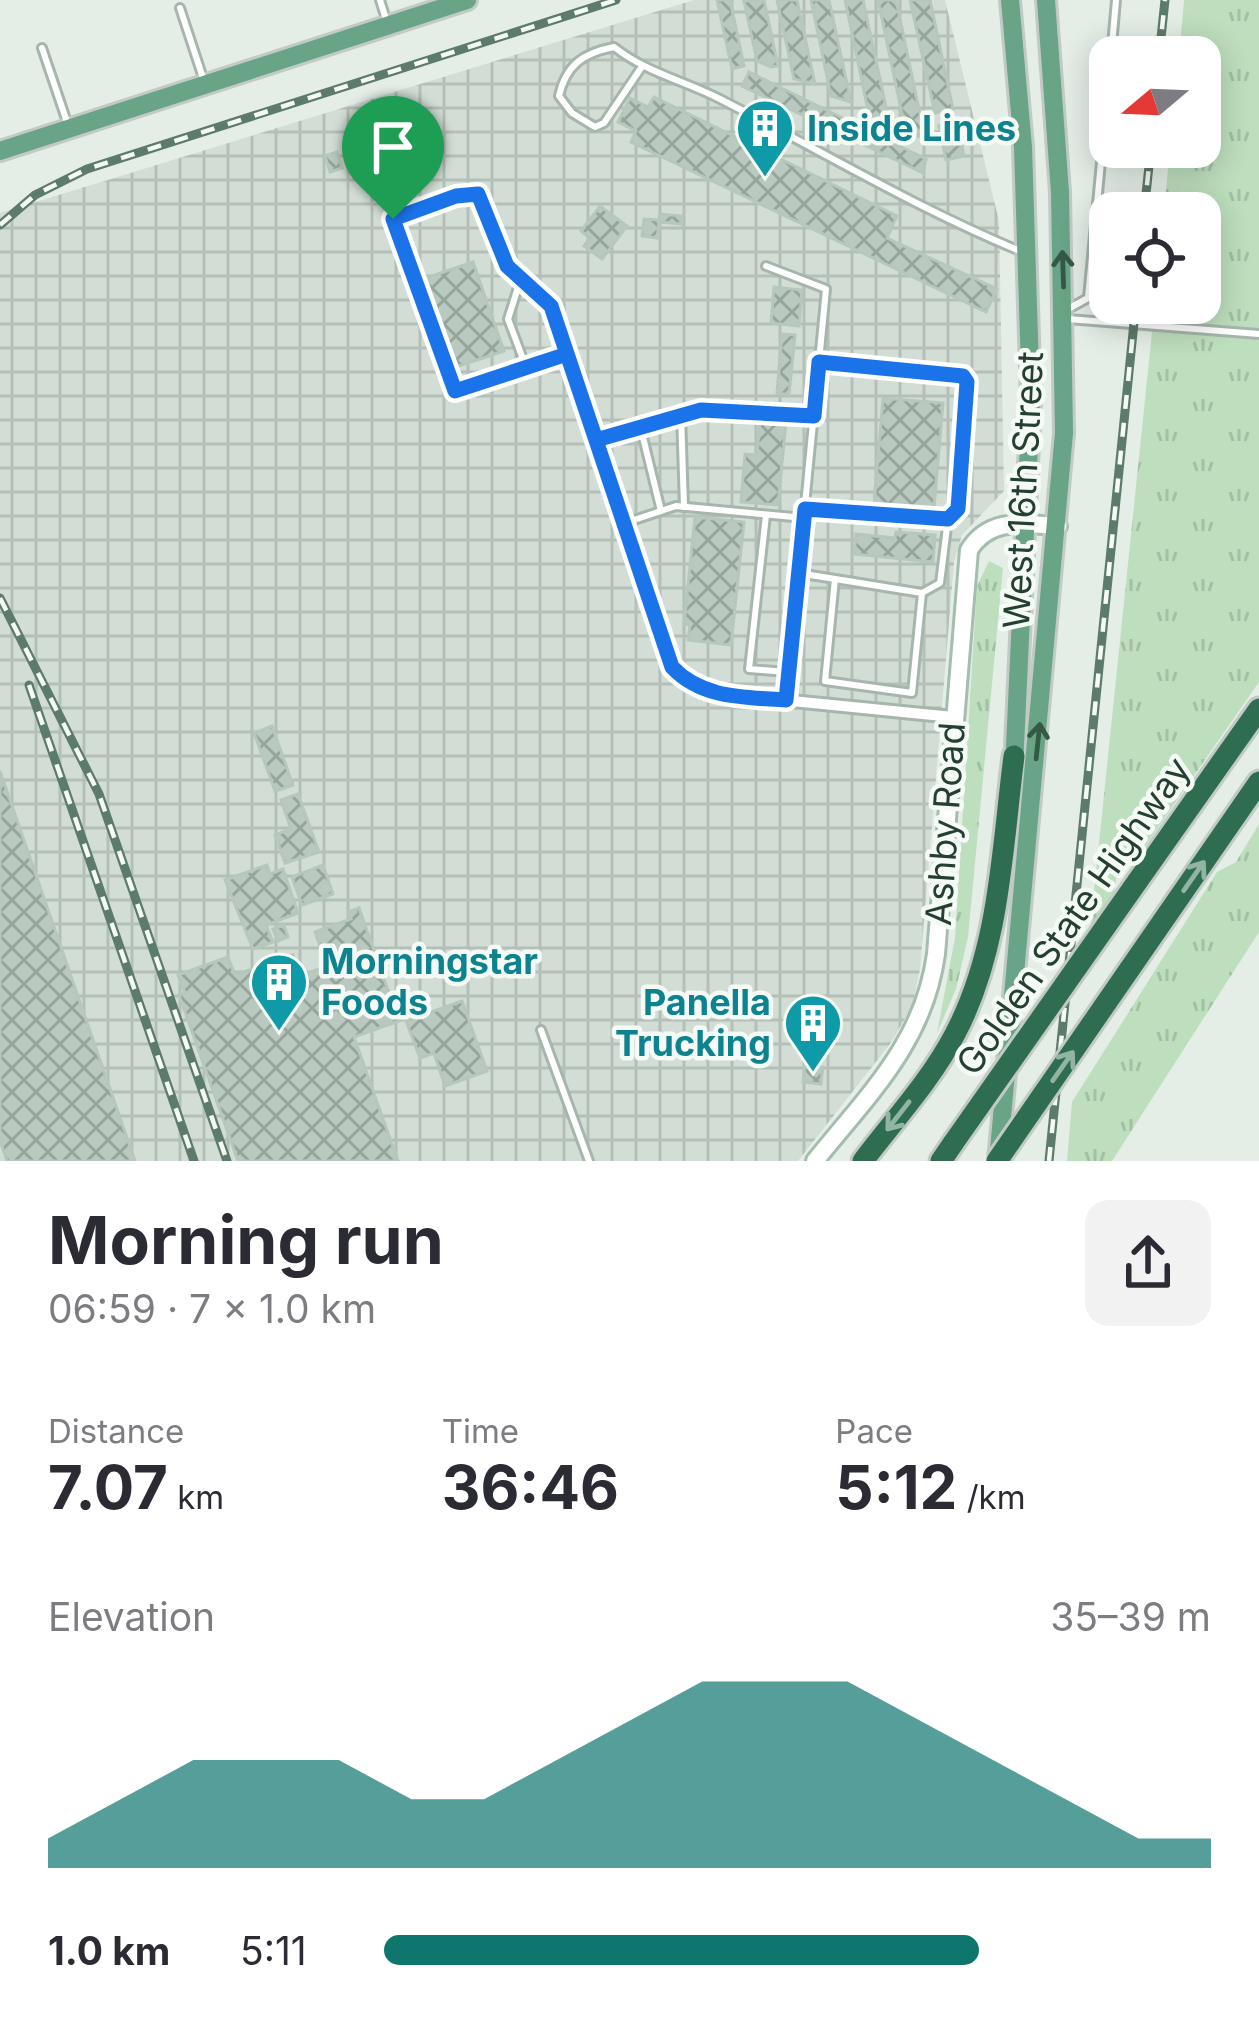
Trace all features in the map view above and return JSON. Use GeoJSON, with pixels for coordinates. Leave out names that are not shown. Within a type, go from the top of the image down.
{"type":"FeatureCollection","features":[{"type":"Feature","properties":{"kind":"highway","name":"Golden State Highway"},"geometry":{"type":"LineString","coordinates":[[948,1152],[1259,709]]}},
{"type":"Feature","properties":{"kind":"highway"},"geometry":{"type":"LineString","coordinates":[[862,1161],[933,1070],[972,997],[995,910],[1015,756]]}},
{"type":"Feature","properties":{"kind":"highway"},"geometry":{"type":"LineString","coordinates":[[998,1161],[1259,782]]}},
{"type":"Feature","properties":{"kind":"main road"},"geometry":{"type":"LineString","coordinates":[[0,151],[467,0]]}},
{"type":"Feature","properties":{"kind":"main road","name":"West 16th Street"},"geometry":{"type":"LineString","coordinates":[[1010,0],[1028,255],[1026,525],[1015,756],[1015,983]]}},
{"type":"Feature","properties":{"kind":"main road","name":"West 16th Street"},"geometry":{"type":"LineString","coordinates":[[998,1161],[1058,526],[1064,314],[1046,0]]}},
{"type":"Feature","properties":{"kind":"main road","name":"Ashby Road"},"geometry":{"type":"LineString","coordinates":[[815,1161],[898,1058],[924,1015],[936,954],[969,550],[989,528],[1058,526]]}},
{"type":"Feature","properties":{"kind":"street"},"geometry":{"type":"LineString","coordinates":[[551,306],[672,667],[688,684],[721,694],[952,716]]}},
{"type":"Feature","properties":{"kind":"lane"},"geometry":{"type":"LineString","coordinates":[[380,0],[388,25]]}},
{"type":"Feature","properties":{"kind":"lane"},"geometry":{"type":"LineString","coordinates":[[1113,36],[1116,0]]}},
{"type":"Feature","properties":{"kind":"lane"},"geometry":{"type":"LineString","coordinates":[[180,8],[206,84]]}},
{"type":"Feature","properties":{"kind":"lane"},"geometry":{"type":"LineString","coordinates":[[641,68],[604,124],[595,127],[572,113],[559,97],[564,76],[587,52],[614,46],[641,68],[714,96],[960,227],[1028,255]]}},
{"type":"Feature","properties":{"kind":"lane"},"geometry":{"type":"LineString","coordinates":[[42,47],[69,129]]}},
{"type":"Feature","properties":{"kind":"lane"},"geometry":{"type":"LineString","coordinates":[[1064,314],[1081,307],[1088,298],[1100,168]]}},
{"type":"Feature","properties":{"kind":"lane"},"geometry":{"type":"LineString","coordinates":[[551,306],[507,266],[478,194],[456,196],[393,219],[455,391],[567,354]]}},
{"type":"Feature","properties":{"kind":"lane"},"geometry":{"type":"LineString","coordinates":[[766,266],[826,289],[786,700]]}},
{"type":"Feature","properties":{"kind":"lane"},"geometry":{"type":"LineString","coordinates":[[520,278],[508,319],[526,368]]}},
{"type":"Feature","properties":{"kind":"lane"},"geometry":{"type":"LineString","coordinates":[[1064,314],[1259,334]]}},
{"type":"Feature","properties":{"kind":"lane"},"geometry":{"type":"LineString","coordinates":[[798,573],[922,592],[940,583],[948,519],[958,509],[967,382],[963,376],[819,362]]}},
{"type":"Feature","properties":{"kind":"lane"},"geometry":{"type":"LineString","coordinates":[[596,440],[681,414],[734,409],[814,416]]}},
{"type":"Feature","properties":{"kind":"lane"},"geometry":{"type":"LineString","coordinates":[[681,414],[684,507]]}},
{"type":"Feature","properties":{"kind":"lane"},"geometry":{"type":"LineString","coordinates":[[640,425],[661,511]]}},
{"type":"Feature","properties":{"kind":"lane"},"geometry":{"type":"LineString","coordinates":[[624,523],[684,507],[766,515],[948,519]]}},
{"type":"Feature","properties":{"kind":"lane"},"geometry":{"type":"LineString","coordinates":[[766,515],[749,669],[789,672]]}},
{"type":"Feature","properties":{"kind":"lane"},"geometry":{"type":"LineString","coordinates":[[835,579],[825,681],[912,693],[922,592]]}},
{"type":"Feature","properties":{"kind":"lane"},"geometry":{"type":"LineString","coordinates":[[542,1030],[589,1161]]}},
{"type":"Feature","properties":{"kind":"shaded area"},"geometry":{"type":"Polygon","coordinates":[[[694,0],[945,0],[999,221],[1004,491],[962,535],[954,562],[920,969],[912,1007],[890,1044],[798,1161],[0,1161],[0,213],[694,0]]]}},
{"type":"Feature","properties":{"kind":"green space"},"geometry":{"type":"Polygon","coordinates":[[[1184,0],[1259,0],[1259,682],[1141,852],[1121,850],[1113,898],[1090,930],[1153,324],[1221,324],[1221,192],[1166,192],[1168,168],[1221,168],[1221,36],[1181,36],[1184,0]]]}},
{"type":"Feature","properties":{"kind":"green space"},"geometry":{"type":"Polygon","coordinates":[[[989,561],[1003,568],[968,937],[956,989],[937,1033],[955,938],[977,586],[989,561]]]}},
{"type":"Feature","properties":{"kind":"green space"},"geometry":{"type":"Polygon","coordinates":[[[1259,824],[1259,932],[1112,1161],[1067,1161],[1072,1102],[1217,872],[1236,862],[1259,824]]]}},
{"type":"Feature","properties":{"kind":"building"},"geometry":{"type":"Polygon","coordinates":[[[717,0],[730,0],[744,66],[732,69],[717,0]]]}},
{"type":"Feature","properties":{"kind":"building"},"geometry":{"type":"Polygon","coordinates":[[[764,0],[778,66],[757,61],[744,1],[764,0]]]}},
{"type":"Feature","properties":{"kind":"building"},"geometry":{"type":"Polygon","coordinates":[[[777,0],[797,0],[815,84],[794,79],[777,0]]]}},
{"type":"Feature","properties":{"kind":"building"},"geometry":{"type":"Polygon","coordinates":[[[811,0],[829,0],[851,102],[831,96],[811,0]]]}},
{"type":"Feature","properties":{"kind":"building"},"geometry":{"type":"Polygon","coordinates":[[[845,0],[863,0],[889,121],[869,115],[845,0]]]}},
{"type":"Feature","properties":{"kind":"building"},"geometry":{"type":"Polygon","coordinates":[[[878,0],[896,0],[925,138],[906,133],[878,0]]]}},
{"type":"Feature","properties":{"kind":"building"},"geometry":{"type":"Polygon","coordinates":[[[910,0],[930,0],[953,109],[935,113],[910,0]]]}},
{"type":"Feature","properties":{"kind":"building"},"geometry":{"type":"Polygon","coordinates":[[[749,72],[926,159],[923,173],[742,86],[749,72]]]}},
{"type":"Feature","properties":{"kind":"building","name":"Inside Lines"},"geometry":{"type":"Polygon","coordinates":[[[654,97],[897,216],[887,238],[997,289],[986,312],[631,142],[636,131],[618,122],[630,98],[648,107],[654,97]]]}},
{"type":"Feature","properties":{"kind":"building"},"geometry":{"type":"Polygon","coordinates":[[[957,122],[964,156],[946,160],[939,126],[957,122]]]}},
{"type":"Feature","properties":{"kind":"building"},"geometry":{"type":"Polygon","coordinates":[[[337,152],[342,168],[330,172],[325,156],[337,152]]]}},
{"type":"Feature","properties":{"kind":"building"},"geometry":{"type":"Polygon","coordinates":[[[600,206],[627,226],[602,259],[584,246],[590,238],[581,231],[600,206]]]}},
{"type":"Feature","properties":{"kind":"building"},"geometry":{"type":"Polygon","coordinates":[[[660,214],[681,216],[681,224],[659,222],[657,238],[642,236],[644,219],[659,220],[660,214]]]}},
{"type":"Feature","properties":{"kind":"building"},"geometry":{"type":"Polygon","coordinates":[[[473,262],[504,351],[456,367],[426,278],[473,262]]]}},
{"type":"Feature","properties":{"kind":"building"},"geometry":{"type":"Polygon","coordinates":[[[774,287],[802,290],[799,326],[771,323],[774,287]]]}},
{"type":"Feature","properties":{"kind":"building"},"geometry":{"type":"Polygon","coordinates":[[[782,334],[795,335],[789,395],[777,393],[782,334]]]}},
{"type":"Feature","properties":{"kind":"building"},"geometry":{"type":"Polygon","coordinates":[[[883,398],[943,403],[934,508],[874,503],[883,398]]]}},
{"type":"Feature","properties":{"kind":"building"},"geometry":{"type":"Polygon","coordinates":[[[760,420],[786,422],[778,505],[741,502],[745,454],[757,455],[760,420]]]}},
{"type":"Feature","properties":{"kind":"building"},"geometry":{"type":"Polygon","coordinates":[[[695,517],[744,522],[731,645],[688,640],[690,625],[684,624],[695,517]]]}},
{"type":"Feature","properties":{"kind":"building"},"geometry":{"type":"Polygon","coordinates":[[[896,532],[935,535],[933,562],[854,554],[856,534],[895,538],[896,532]]]}},
{"type":"Feature","properties":{"kind":"building"},"geometry":{"type":"Polygon","coordinates":[[[272,726],[293,785],[275,791],[254,733],[272,726]]]}},
{"type":"Feature","properties":{"kind":"building"},"geometry":{"type":"Polygon","coordinates":[[[0,771],[135,1161],[7,1161],[0,1141],[0,771]]]}},
{"type":"Feature","properties":{"kind":"building","name":"Morningstar Foods"},"geometry":{"type":"Polygon","coordinates":[[[298,794],[319,852],[285,863],[275,835],[291,829],[281,800],[298,794]]]}},
{"type":"Feature","properties":{"kind":"building","name":"Morningstar Foods"},"geometry":{"type":"Polygon","coordinates":[[[267,865],[270,874],[283,869],[298,913],[266,925],[273,942],[253,949],[225,880],[267,865]]]}},
{"type":"Feature","properties":{"kind":"building","name":"Morningstar Foods"},"geometry":{"type":"Polygon","coordinates":[[[323,865],[333,894],[302,905],[292,877],[323,865]]]}},
{"type":"Feature","properties":{"kind":"building","name":"Morningstar Foods"},"geometry":{"type":"Polygon","coordinates":[[[359,908],[399,1021],[354,1037],[398,1161],[238,1161],[179,995],[185,993],[178,975],[228,957],[235,975],[293,955],[300,976],[327,966],[315,932],[351,919],[348,912],[359,908]]]}},
{"type":"Feature","properties":{"kind":"building","name":"Morningstar Foods"},"geometry":{"type":"Polygon","coordinates":[[[284,925],[288,937],[278,941],[273,929],[284,925]]]}},
{"type":"Feature","properties":{"kind":"building","name":"Morningstar Foods"},"geometry":{"type":"Polygon","coordinates":[[[462,1001],[487,1071],[445,1086],[434,1053],[420,1058],[406,1021],[462,1001]]]}},
{"type":"Feature","properties":{"kind":"building","name":"Panella Trucking"},"geometry":{"type":"Polygon","coordinates":[[[805,1065],[823,1067],[821,1084],[803,1082],[805,1065]]]}},
{"type":"Feature","properties":{"kind":"railway"},"geometry":{"type":"LineString","coordinates":[[0,225],[35,195],[87,169],[616,0]]}},
{"type":"Feature","properties":{"kind":"railway"},"geometry":{"type":"LineString","coordinates":[[1161,36],[1165,0]]}},
{"type":"Feature","properties":{"kind":"railway"},"geometry":{"type":"LineString","coordinates":[[1146,192],[1149,168]]}},
{"type":"Feature","properties":{"kind":"railway"},"geometry":{"type":"LineString","coordinates":[[1049,1161],[1134,324]]}},
{"type":"Feature","properties":{"kind":"railway"},"geometry":{"type":"LineString","coordinates":[[0,598],[99,794],[227,1161]]}},
{"type":"Feature","properties":{"kind":"railway"},"geometry":{"type":"LineString","coordinates":[[29,685],[194,1161]]}},
{"type":"Feature","properties":{"kind":"place","name":"Inside Lines"},"geometry":{"type":"Point","coordinates":[765,179]}},
{"type":"Feature","properties":{"kind":"place","name":"Morningstar Foods"},"geometry":{"type":"Point","coordinates":[279,1033]}},
{"type":"Feature","properties":{"kind":"place","name":"Panella Trucking"},"geometry":{"type":"Point","coordinates":[813,1074]}},
{"type":"Feature","properties":{"kind":"route"},"geometry":{"type":"LineString","coordinates":[[393,219],[455,391],[567,354],[596,440],[701,410],[814,416],[819,362],[963,376],[967,382],[958,509],[948,519],[805,509],[786,700],[721,694],[688,684],[672,667],[567,354],[551,306],[507,266],[478,194],[456,196],[393,219]]}}]}
